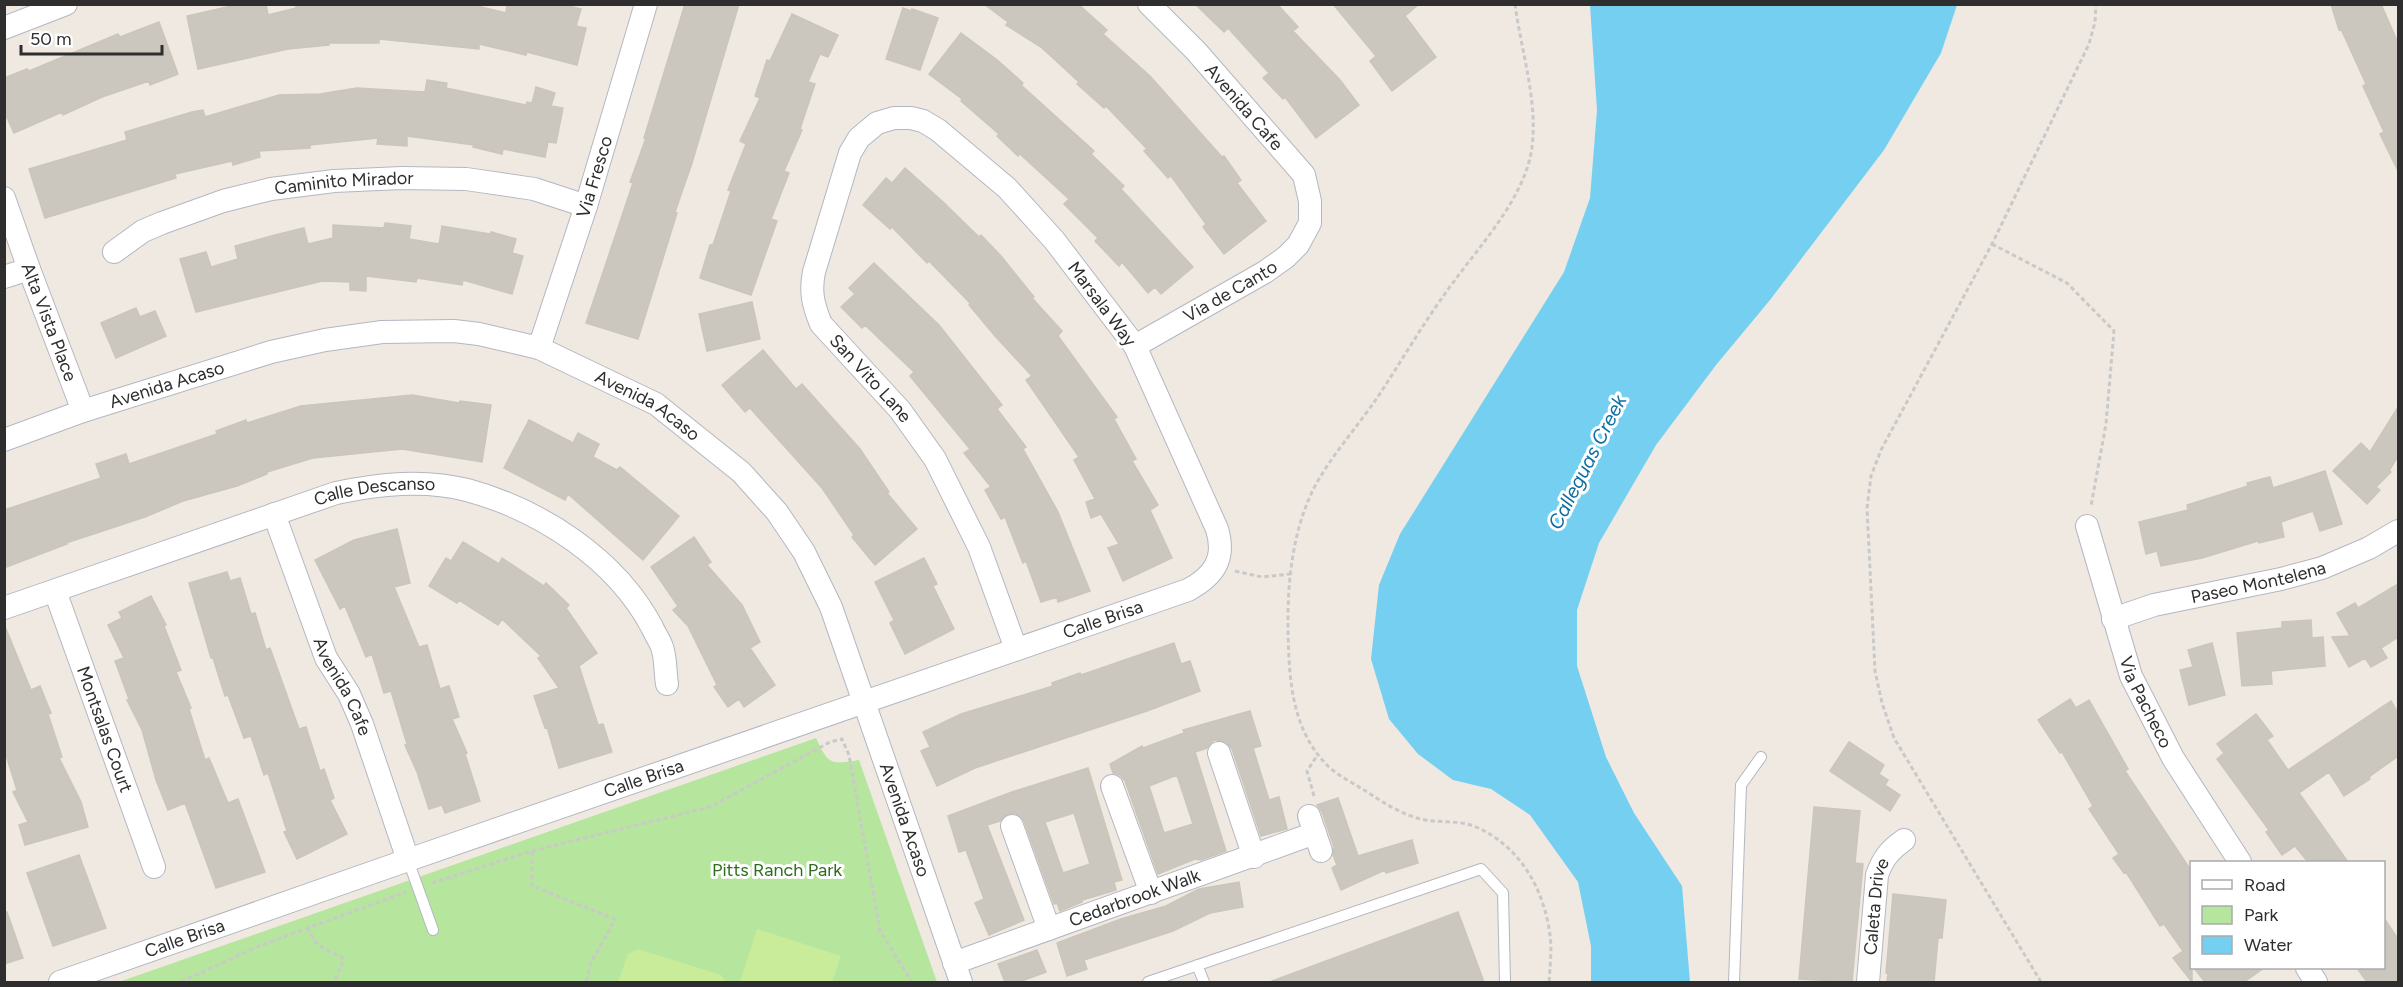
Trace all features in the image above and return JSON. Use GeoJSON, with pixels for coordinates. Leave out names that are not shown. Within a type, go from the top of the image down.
{"type":"FeatureCollection","features":[{"type":"Feature","properties":{"kind":"street"},"geometry":{"type":"LineString","coordinates":[[4,28],[66,4]]}},
{"type":"Feature","properties":{"kind":"street","name":"Via Fresco"},"geometry":{"type":"LineString","coordinates":[[539,348],[586,206],[646,4]]}},
{"type":"Feature","properties":{"kind":"street","name":"Avenida Cafe"},"geometry":{"type":"LineString","coordinates":[[1149,4],[1196,51],[1304,175],[1310,201],[1310,223]]}},
{"type":"Feature","properties":{"kind":"street","name":"Marsala Way"},"geometry":{"type":"LineString","coordinates":[[894,118],[923,121],[938,130],[1006,188],[1054,240],[1135,346],[1217,529],[1221,542],[1218,562]]}},
{"type":"Feature","properties":{"kind":"street","name":"San Vito Lane"},"geometry":{"type":"LineString","coordinates":[[894,118],[877,123],[867,130],[850,153],[814,272],[811,287],[813,306],[821,324],[900,410],[935,459],[979,547],[1016,649]]}},
{"type":"Feature","properties":{"kind":"street","name":"Caminito Mirador"},"geometry":{"type":"LineString","coordinates":[[114,252],[143,231],[223,201],[271,189],[334,181],[402,178],[466,179],[534,189],[586,206]]}},
{"type":"Feature","properties":{"kind":"street","name":"Alta Vista Place"},"geometry":{"type":"LineString","coordinates":[[4,198],[83,411]]}},
{"type":"Feature","properties":{"kind":"street","name":"Via de Canto"},"geometry":{"type":"LineString","coordinates":[[1135,346],[1286,258],[1298,245],[1310,223]]}},
{"type":"Feature","properties":{"kind":"street"},"geometry":{"type":"LineString","coordinates":[[4,278],[29,269]]}},
{"type":"Feature","properties":{"kind":"street","name":"Avenida Acaso"},"geometry":{"type":"LineString","coordinates":[[4,440],[83,411],[271,352],[325,340],[382,332],[454,331],[479,334],[539,348],[656,404],[741,472],[777,512],[804,552],[831,607],[957,973]]}},
{"type":"Feature","properties":{"kind":"street","name":"Calle Descanso"},"geometry":{"type":"LineString","coordinates":[[4,608],[336,493],[394,484],[423,484],[465,490],[501,501],[561,532],[588,552],[613,574],[641,607],[663,648],[667,684]]}},
{"type":"Feature","properties":{"kind":"street","name":"Avenida Cafe"},"geometry":{"type":"LineString","coordinates":[[274,514],[326,658],[348,694],[362,724],[408,860]]}},
{"type":"Feature","properties":{"kind":"street","name":"Via Pacheco"},"geometry":{"type":"LineString","coordinates":[[2087,526],[2131,676],[2173,758],[2239,861]]}},
{"type":"Feature","properties":{"kind":"street","name":"Paseo Montelena"},"geometry":{"type":"LineString","coordinates":[[2113,619],[2154,605],[2281,579],[2322,568],[2368,548],[2398,531]]}},
{"type":"Feature","properties":{"kind":"street","name":"Calle Brisa"},"geometry":{"type":"LineString","coordinates":[[60,982],[862,702],[1188,591],[1206,580],[1218,562]]}},
{"type":"Feature","properties":{"kind":"street","name":"Montsalas Court"},"geometry":{"type":"LineString","coordinates":[[55,591],[154,867]]}},
{"type":"Feature","properties":{"kind":"street"},"geometry":{"type":"LineString","coordinates":[[1219,753],[1254,857]]}},
{"type":"Feature","properties":{"kind":"street"},"geometry":{"type":"LineString","coordinates":[[1112,786],[1151,893]]}},
{"type":"Feature","properties":{"kind":"street"},"geometry":{"type":"LineString","coordinates":[[1012,826],[1049,929]]}},
{"type":"Feature","properties":{"kind":"street","name":"Cedarbrook Walk"},"geometry":{"type":"LineString","coordinates":[[957,973],[1049,929],[1254,857],[1315,833]]}},
{"type":"Feature","properties":{"kind":"street","name":"Caleta Drive"},"geometry":{"type":"LineString","coordinates":[[1868,982],[1877,875],[1890,849],[1904,840]]}},
{"type":"Feature","properties":{"kind":"street"},"geometry":{"type":"LineString","coordinates":[[2308,969],[2316,982]]}},
{"type":"Feature","properties":{"kind":"lane"},"geometry":{"type":"LineString","coordinates":[[1734,982],[1742,785],[1761,757]]}},
{"type":"Feature","properties":{"kind":"lane"},"geometry":{"type":"LineString","coordinates":[[408,860],[433,930]]}},
{"type":"Feature","properties":{"kind":"lane"},"geometry":{"type":"LineString","coordinates":[[1148,982],[1481,869],[1503,893],[1505,982]]}},
{"type":"Feature","properties":{"kind":"lane"},"geometry":{"type":"LineString","coordinates":[[1197,965],[1204,982]]}},
{"type":"Feature","properties":{"kind":"path"},"geometry":{"type":"LineString","coordinates":[[1515,4],[1533,108],[1532,148],[1522,181],[1497,224],[1442,298],[1315,487],[1303,514],[1294,544],[1290,574],[1289,660],[1295,710],[1306,739],[1330,768],[1391,808],[1419,819],[1474,826],[1503,843],[1526,866],[1540,892],[1550,936],[1549,982]]}},
{"type":"Feature","properties":{"kind":"path"},"geometry":{"type":"LineString","coordinates":[[2041,982],[1894,738],[1875,671],[1867,508],[1871,476],[1881,450],[1992,244],[2089,44],[2095,22],[2096,4]]}},
{"type":"Feature","properties":{"kind":"path"},"geometry":{"type":"LineString","coordinates":[[1992,244],[2067,283],[2114,332],[2106,424],[2087,526]]}},
{"type":"Feature","properties":{"kind":"path"},"geometry":{"type":"LineString","coordinates":[[1218,562],[1237,572],[1262,576],[1290,574]]}},
{"type":"Feature","properties":{"kind":"path"},"geometry":{"type":"LineString","coordinates":[[181,982],[260,946],[418,888],[532,851],[710,807],[830,742],[842,739],[849,755],[880,931],[912,982]]}},
{"type":"Feature","properties":{"kind":"path"},"geometry":{"type":"LineString","coordinates":[[1315,833],[1316,801],[1307,771],[1318,754]]}},
{"type":"Feature","properties":{"kind":"path"},"geometry":{"type":"LineString","coordinates":[[532,851],[532,886],[615,920],[591,963],[586,982]]}},
{"type":"Feature","properties":{"kind":"path"},"geometry":{"type":"LineString","coordinates":[[307,928],[318,945],[344,959],[334,982]]}},
{"type":"Feature","properties":{"kind":"green space","name":"Pitts Ranch Park"},"geometry":{"type":"Polygon","coordinates":[[[816,738],[831,761],[859,760],[937,982],[119,982],[816,738]]]}},
{"type":"Feature","properties":{"kind":"green space"},"geometry":{"type":"Polygon","coordinates":[[[757,929],[841,956],[832,982],[740,982],[757,929]]]}},
{"type":"Feature","properties":{"kind":"green space"},"geometry":{"type":"Polygon","coordinates":[[[638,949],[721,975],[726,982],[618,982],[628,954],[638,949]]]}},
{"type":"Feature","properties":{"kind":"water","name":"Calleguas Creek"},"geometry":{"type":"Polygon","coordinates":[[[1590,5],[1957,5],[1941,53],[1884,150],[1656,445],[1599,543],[1577,610],[1577,666],[1606,757],[1634,813],[1682,886],[1690,982],[1591,982],[1591,946],[1578,882],[1530,815],[1491,789],[1453,780],[1418,754],[1389,719],[1371,659],[1379,585],[1400,534],[1564,272],[1590,198],[1597,110],[1590,5]]]}},
{"type":"Feature","properties":{"kind":"building"},"geometry":{"type":"Polygon","coordinates":[[[240,4],[266,4],[268,15],[296,8],[296,4],[469,4],[506,13],[507,4],[561,4],[581,9],[576,26],[586,28],[577,65],[527,52],[526,55],[479,44],[479,49],[379,39],[379,43],[329,43],[329,45],[288,49],[198,69],[187,16],[240,4]]]}},
{"type":"Feature","properties":{"kind":"building"},"geometry":{"type":"Polygon","coordinates":[[[685,4],[739,4],[638,339],[586,323],[633,183],[630,182],[646,138],[644,138],[685,4]]]}},
{"type":"Feature","properties":{"kind":"building"},"geometry":{"type":"Polygon","coordinates":[[[984,4],[1078,4],[1107,30],[1103,34],[1150,76],[1222,157],[1224,156],[1241,180],[1237,183],[1266,221],[1224,254],[1203,227],[1206,224],[1171,176],[1168,178],[1144,151],[1147,149],[1106,106],[1104,108],[1077,84],[1079,82],[1041,47],[1006,25],[1008,22],[984,4]]]}},
{"type":"Feature","properties":{"kind":"building"},"geometry":{"type":"Polygon","coordinates":[[[1195,4],[1277,4],[1298,27],[1293,31],[1340,80],[1359,105],[1316,138],[1285,97],[1283,99],[1263,78],[1269,73],[1228,28],[1224,32],[1195,4]]]}},
{"type":"Feature","properties":{"kind":"building"},"geometry":{"type":"Polygon","coordinates":[[[1333,4],[1419,4],[1405,16],[1436,57],[1392,91],[1370,61],[1376,56],[1333,4]]]}},
{"type":"Feature","properties":{"kind":"building"},"geometry":{"type":"Polygon","coordinates":[[[2331,4],[2381,4],[2398,43],[2398,171],[2380,134],[2384,132],[2363,86],[2366,84],[2341,29],[2339,30],[2331,4]]]}},
{"type":"Feature","properties":{"kind":"building"},"geometry":{"type":"Polygon","coordinates":[[[903,8],[938,18],[920,70],[886,59],[903,8]]]}},
{"type":"Feature","properties":{"kind":"building"},"geometry":{"type":"Polygon","coordinates":[[[792,14],[838,35],[828,57],[820,54],[808,82],[815,84],[800,129],[802,130],[784,171],[789,173],[771,219],[777,221],[751,295],[700,278],[731,191],[728,190],[746,144],[740,141],[760,98],[755,96],[767,60],[770,61],[792,14]]]}},
{"type":"Feature","properties":{"kind":"building"},"geometry":{"type":"Polygon","coordinates":[[[159,22],[178,74],[150,85],[149,81],[102,97],[63,115],[62,112],[14,133],[4,111],[4,78],[27,69],[29,71],[118,34],[120,37],[159,22]]]}},
{"type":"Feature","properties":{"kind":"building"},"geometry":{"type":"Polygon","coordinates":[[[961,33],[996,59],[1023,83],[1021,85],[1094,151],[1091,154],[1124,186],[1121,189],[1193,267],[1161,294],[1155,287],[1148,293],[1122,262],[1119,266],[1095,241],[1098,238],[1064,204],[1069,199],[1020,154],[1018,156],[997,136],[999,134],[961,101],[962,99],[929,74],[961,33]]]}},
{"type":"Feature","properties":{"kind":"building"},"geometry":{"type":"Polygon","coordinates":[[[427,80],[447,83],[446,88],[526,105],[527,102],[532,103],[536,87],[555,93],[551,106],[563,108],[556,143],[548,142],[545,157],[503,149],[502,154],[473,147],[474,145],[407,136],[407,146],[377,144],[378,138],[310,145],[310,148],[259,151],[260,157],[233,165],[232,161],[175,174],[176,178],[45,218],[29,169],[127,140],[125,132],[192,112],[203,110],[205,117],[279,95],[320,94],[357,88],[425,92],[427,80]]]}},
{"type":"Feature","properties":{"kind":"building"},"geometry":{"type":"Polygon","coordinates":[[[905,168],[979,237],[981,235],[1062,331],[1058,336],[1117,417],[1114,419],[1136,459],[1132,461],[1158,505],[1150,510],[1172,558],[1123,581],[1108,548],[1119,544],[1101,514],[1091,518],[1086,502],[1095,499],[1074,460],[1079,457],[1026,380],[1032,376],[995,336],[969,305],[970,303],[929,261],[927,263],[892,227],[890,229],[863,205],[886,178],[892,183],[905,168]]]}},
{"type":"Feature","properties":{"kind":"building"},"geometry":{"type":"Polygon","coordinates":[[[385,223],[411,226],[409,239],[439,244],[442,226],[490,234],[491,232],[516,239],[512,253],[523,256],[512,294],[463,280],[462,285],[417,278],[416,282],[366,276],[366,291],[350,290],[350,282],[322,281],[196,312],[180,259],[206,252],[211,267],[238,259],[235,246],[275,235],[304,228],[308,244],[333,238],[333,225],[384,228],[385,223]]]}},
{"type":"Feature","properties":{"kind":"building"},"geometry":{"type":"Polygon","coordinates":[[[874,263],[939,325],[1002,405],[997,409],[1026,447],[1023,449],[1058,512],[1090,591],[1058,602],[1057,597],[1041,602],[1026,561],[1023,563],[1005,517],[1001,519],[985,490],[991,487],[964,453],[970,449],[910,376],[914,372],[865,325],[862,328],[841,307],[855,294],[849,288],[874,263]]]}},
{"type":"Feature","properties":{"kind":"building"},"geometry":{"type":"Polygon","coordinates":[[[752,302],[760,339],[707,351],[699,314],[752,302]]]}},
{"type":"Feature","properties":{"kind":"building"},"geometry":{"type":"Polygon","coordinates":[[[136,308],[140,317],[155,311],[166,336],[116,358],[101,323],[136,308]]]}},
{"type":"Feature","properties":{"kind":"building"},"geometry":{"type":"Polygon","coordinates":[[[763,350],[796,389],[802,384],[860,449],[889,492],[887,493],[917,529],[875,565],[852,537],[854,535],[822,488],[750,408],[745,412],[722,385],[763,350]]]}},
{"type":"Feature","properties":{"kind":"building"},"geometry":{"type":"Polygon","coordinates":[[[412,395],[459,403],[460,401],[491,405],[482,462],[402,449],[313,458],[267,472],[267,474],[237,486],[183,501],[4,568],[4,510],[101,478],[96,464],[126,454],[129,464],[217,434],[216,431],[246,420],[247,423],[301,406],[412,395]]]}},
{"type":"Feature","properties":{"kind":"building"},"geometry":{"type":"Polygon","coordinates":[[[2398,407],[2398,456],[2389,471],[2391,472],[2376,487],[2380,490],[2367,504],[2333,471],[2361,443],[2370,452],[2398,407]]]}},
{"type":"Feature","properties":{"kind":"building"},"geometry":{"type":"Polygon","coordinates":[[[529,420],[573,443],[578,433],[599,444],[593,457],[617,470],[620,467],[679,516],[643,560],[568,494],[565,500],[504,468],[529,420]]]}},
{"type":"Feature","properties":{"kind":"building"},"geometry":{"type":"Polygon","coordinates":[[[2325,471],[2342,524],[2320,531],[2313,511],[2281,522],[2284,537],[2259,543],[2258,541],[2202,558],[2161,566],[2157,551],[2146,554],[2139,522],[2188,510],[2187,505],[2248,486],[2247,483],[2270,477],[2273,488],[2325,471]]]}},
{"type":"Feature","properties":{"kind":"building"},"geometry":{"type":"Polygon","coordinates":[[[397,529],[410,583],[394,587],[419,647],[427,645],[440,689],[449,686],[459,717],[452,719],[467,753],[465,754],[480,801],[445,813],[442,805],[429,809],[405,745],[407,744],[391,691],[384,693],[372,654],[366,657],[345,606],[340,609],[315,560],[354,540],[397,529]]]}},
{"type":"Feature","properties":{"kind":"building"},"geometry":{"type":"Polygon","coordinates":[[[694,537],[711,562],[707,565],[742,605],[760,642],[750,648],[775,685],[744,707],[739,699],[728,707],[714,687],[717,685],[688,626],[673,610],[678,606],[651,567],[694,537]]]}},
{"type":"Feature","properties":{"kind":"building"},"geometry":{"type":"Polygon","coordinates":[[[463,542],[499,564],[502,558],[544,586],[546,583],[569,605],[566,608],[597,653],[579,666],[598,725],[603,724],[612,752],[559,768],[547,727],[545,728],[534,696],[559,688],[538,658],[541,656],[502,619],[498,625],[459,600],[457,603],[429,586],[446,558],[451,561],[463,542]]]}},
{"type":"Feature","properties":{"kind":"building"},"geometry":{"type":"Polygon","coordinates":[[[924,558],[937,584],[933,586],[954,629],[905,654],[890,623],[894,620],[875,582],[924,558]]]}},
{"type":"Feature","properties":{"kind":"building"},"geometry":{"type":"Polygon","coordinates":[[[227,572],[230,581],[240,578],[251,614],[255,613],[266,650],[270,648],[299,729],[306,727],[320,771],[324,769],[334,798],[330,800],[347,834],[297,859],[284,832],[287,831],[268,773],[264,775],[251,736],[244,738],[228,695],[225,696],[213,658],[211,658],[189,583],[227,572]]]}},
{"type":"Feature","properties":{"kind":"building"},"geometry":{"type":"Polygon","coordinates":[[[2398,584],[2398,637],[2381,648],[2387,658],[2371,667],[2365,658],[2349,667],[2332,637],[2350,636],[2337,613],[2355,603],[2358,608],[2398,584]]]}},
{"type":"Feature","properties":{"kind":"building"},"geometry":{"type":"Polygon","coordinates":[[[151,596],[166,625],[164,626],[181,670],[176,672],[191,708],[189,709],[205,760],[209,758],[228,803],[238,799],[265,872],[216,888],[185,803],[168,810],[156,780],[142,730],[127,700],[129,699],[115,661],[124,658],[108,625],[122,618],[119,612],[151,596]]]}},
{"type":"Feature","properties":{"kind":"building"},"geometry":{"type":"Polygon","coordinates":[[[2311,620],[2312,638],[2323,637],[2325,666],[2271,671],[2272,684],[2242,686],[2237,633],[2282,628],[2282,622],[2311,620]]]}},
{"type":"Feature","properties":{"kind":"building"},"geometry":{"type":"Polygon","coordinates":[[[4,624],[31,690],[40,686],[51,713],[48,714],[62,757],[59,758],[81,802],[88,827],[25,845],[19,825],[28,822],[13,792],[17,790],[4,749],[4,624]]]}},
{"type":"Feature","properties":{"kind":"building"},"geometry":{"type":"Polygon","coordinates":[[[1174,643],[1181,664],[1190,661],[1200,691],[975,768],[937,786],[921,751],[930,747],[923,732],[961,714],[1053,686],[1052,683],[1080,673],[1081,675],[1174,643]]]}},
{"type":"Feature","properties":{"kind":"building"},"geometry":{"type":"Polygon","coordinates":[[[2212,643],[2225,695],[2189,705],[2180,670],[2193,667],[2188,650],[2212,643]]]}},
{"type":"Feature","properties":{"kind":"building"},"geometry":{"type":"Polygon","coordinates":[[[2070,699],[2076,708],[2089,700],[2128,769],[2125,771],[2190,869],[2192,982],[2173,958],[2183,951],[2164,924],[2160,926],[2126,872],[2124,873],[2113,858],[2119,854],[2089,809],[2093,806],[2062,752],[2060,753],[2038,720],[2070,699]]]}},
{"type":"Feature","properties":{"kind":"building"},"geometry":{"type":"Polygon","coordinates":[[[2391,701],[2398,713],[2398,756],[2369,777],[2370,779],[2344,796],[2329,772],[2299,793],[2347,861],[2307,861],[2295,846],[2282,855],[2266,832],[2269,830],[2217,759],[2224,753],[2217,744],[2256,714],[2273,736],[2267,740],[2288,770],[2391,701]]]}},
{"type":"Feature","properties":{"kind":"building"},"geometry":{"type":"Polygon","coordinates":[[[1250,711],[1261,746],[1253,748],[1269,800],[1279,797],[1287,829],[1261,836],[1232,749],[1226,742],[1214,740],[1207,748],[1195,752],[1226,851],[1201,860],[1195,859],[1158,874],[1125,781],[1120,775],[1113,773],[1110,764],[1142,746],[1143,748],[1184,733],[1183,730],[1250,711]],[[1177,775],[1149,786],[1164,833],[1193,824],[1177,775]]]}},
{"type":"Feature","properties":{"kind":"building"},"geometry":{"type":"Polygon","coordinates":[[[1849,742],[1884,765],[1879,774],[1888,780],[1885,785],[1900,795],[1890,811],[1830,771],[1849,742]]]}},
{"type":"Feature","properties":{"kind":"building"},"geometry":{"type":"Polygon","coordinates":[[[1088,768],[1122,880],[1114,882],[1116,890],[1082,900],[1060,911],[1057,903],[1054,904],[1024,821],[1015,813],[1007,814],[1000,821],[987,825],[1024,920],[989,935],[975,903],[984,899],[966,850],[959,852],[948,816],[1012,792],[1088,768]],[[1074,813],[1045,822],[1063,873],[1090,864],[1074,813]]]}},
{"type":"Feature","properties":{"kind":"building"},"geometry":{"type":"Polygon","coordinates":[[[1338,798],[1358,856],[1412,840],[1418,863],[1386,873],[1385,870],[1341,890],[1332,868],[1337,865],[1333,855],[1334,847],[1322,812],[1317,805],[1338,798]]]}},
{"type":"Feature","properties":{"kind":"building"},"geometry":{"type":"Polygon","coordinates":[[[1814,807],[1860,811],[1855,863],[1863,864],[1852,982],[1799,979],[1814,807]]]}},
{"type":"Feature","properties":{"kind":"building"},"geometry":{"type":"Polygon","coordinates":[[[79,855],[106,928],[53,946],[27,873],[79,855]]]}},
{"type":"Feature","properties":{"kind":"building"},"geometry":{"type":"Polygon","coordinates":[[[1239,882],[1243,907],[1210,913],[1173,931],[1084,960],[1087,969],[1067,976],[1057,943],[1121,919],[1166,906],[1199,889],[1239,882]]]}},
{"type":"Feature","properties":{"kind":"building"},"geometry":{"type":"Polygon","coordinates":[[[1893,894],[1946,900],[1942,938],[1938,938],[1934,982],[1887,982],[1893,894]]]}},
{"type":"Feature","properties":{"kind":"building"},"geometry":{"type":"Polygon","coordinates":[[[4,912],[7,912],[23,958],[4,964],[4,912]]]}},
{"type":"Feature","properties":{"kind":"building"},"geometry":{"type":"Polygon","coordinates":[[[1458,912],[1484,982],[1272,982],[1272,981],[1458,912]]]}},
{"type":"Feature","properties":{"kind":"building"},"geometry":{"type":"Polygon","coordinates":[[[2385,920],[2398,939],[2398,982],[2367,982],[2358,969],[2385,969],[2385,920]]]}},
{"type":"Feature","properties":{"kind":"building"},"geometry":{"type":"Polygon","coordinates":[[[1037,950],[1046,972],[1019,982],[1005,982],[998,964],[1037,950]]]}},
{"type":"Feature","properties":{"kind":"building"},"geometry":{"type":"Polygon","coordinates":[[[2195,969],[2263,969],[2244,982],[2205,982],[2195,969]]]}}]}
